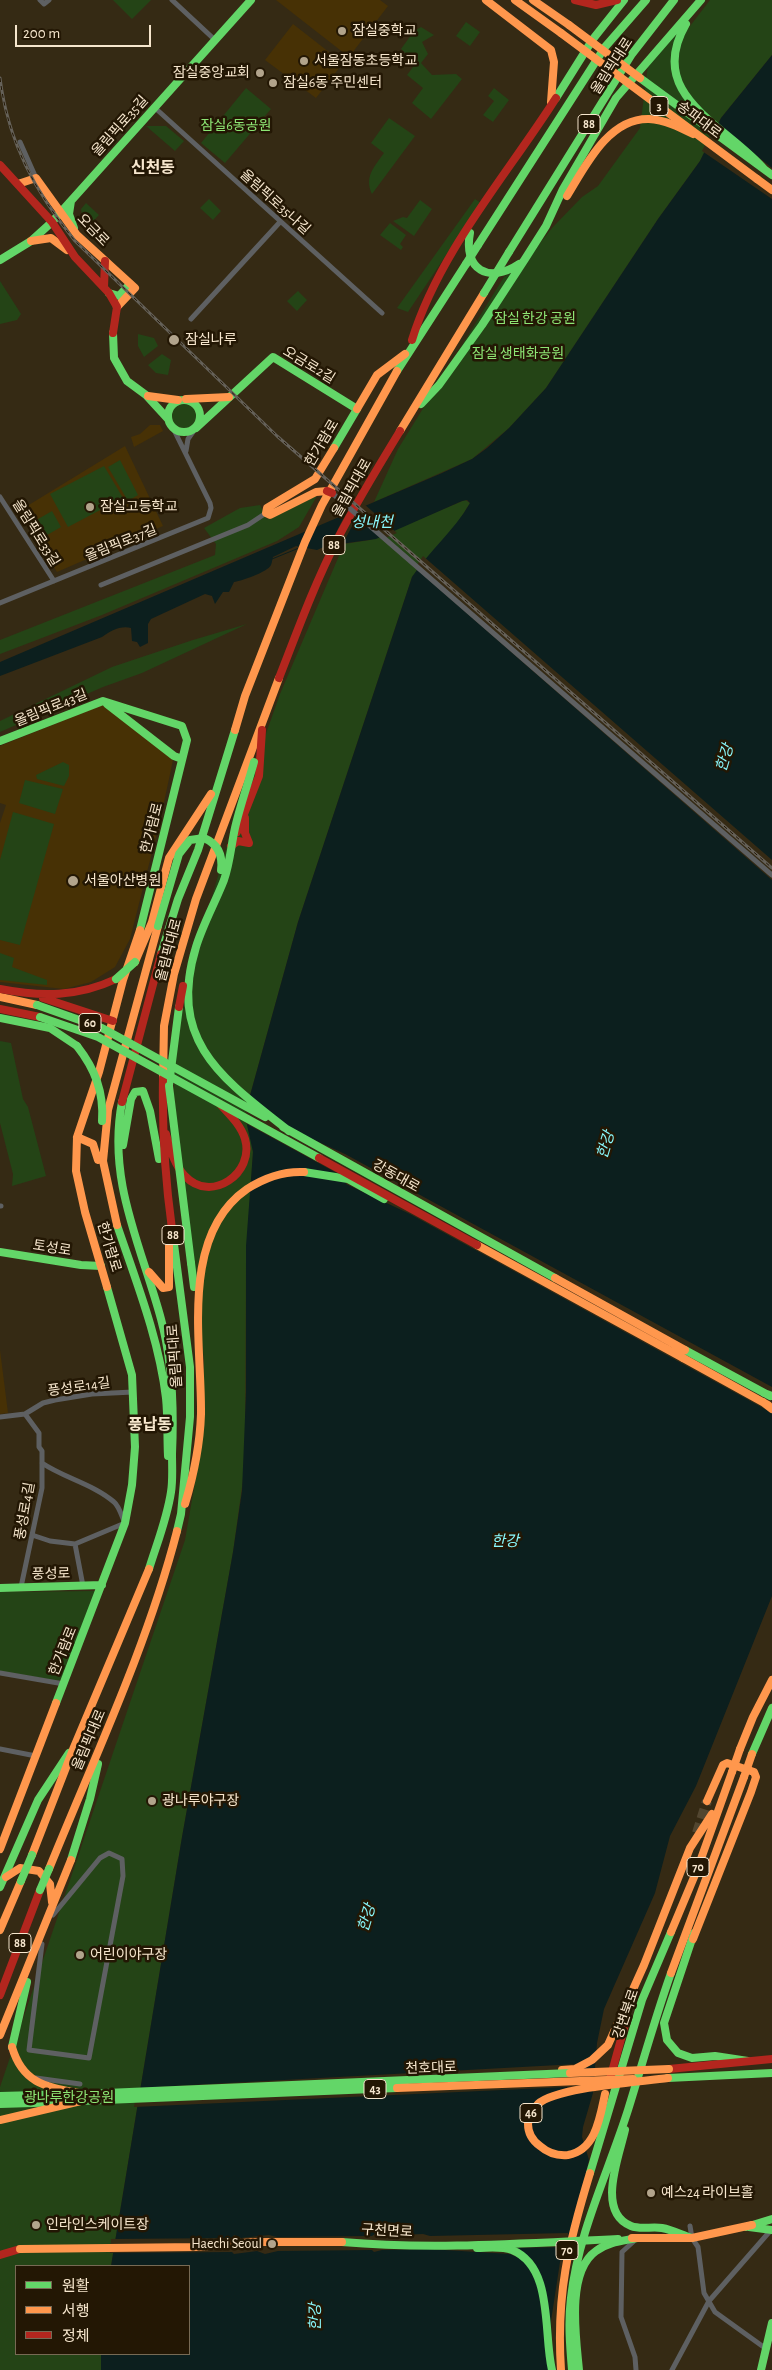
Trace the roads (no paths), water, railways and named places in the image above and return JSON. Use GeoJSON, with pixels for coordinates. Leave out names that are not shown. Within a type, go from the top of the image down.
{"type":"FeatureCollection","features":[{"type":"Feature","properties":{"kind":"main road","name":"올림픽로35길"},"geometry":{"type":"LineString","coordinates":[[0,260],[31,241],[52,222],[251,0]]}},
{"type":"Feature","properties":{"kind":"main road"},"geometry":{"type":"LineString","coordinates":[[486,0],[551,50],[554,62],[550,106]]}},
{"type":"Feature","properties":{"kind":"main road","name":"송파대로"},"geometry":{"type":"LineString","coordinates":[[515,0],[772,190]]}},
{"type":"Feature","properties":{"kind":"main road","name":"송파대로"},"geometry":{"type":"LineString","coordinates":[[533,0],[772,175]]}},
{"type":"Feature","properties":{"kind":"main road"},"geometry":{"type":"LineString","coordinates":[[575,0],[600,6],[617,0]]}},
{"type":"Feature","properties":{"kind":"main road"},"geometry":{"type":"LineString","coordinates":[[612,0],[617,0]]}},
{"type":"Feature","properties":{"kind":"main road"},"geometry":{"type":"LineString","coordinates":[[408,352],[418,318],[448,262],[475,218],[588,46],[624,0]]}},
{"type":"Feature","properties":{"kind":"main road","name":"올림픽대로"},"geometry":{"type":"LineString","coordinates":[[0,1930],[32,1855],[74,1747],[145,1580],[165,1520],[170,1491],[174,1442],[172,1372],[161,1319],[125,1204],[117,1128],[126,1080],[164,942],[178,899],[198,850],[245,696],[282,599],[322,505],[408,352],[605,47],[646,0]]}},
{"type":"Feature","properties":{"kind":"main road","name":"올림픽대로"},"geometry":{"type":"LineString","coordinates":[[0,1995],[40,1890],[102,1744],[166,1572],[181,1514],[190,1417],[190,1367],[188,1337],[165,1182],[162,1119],[164,1026],[180,954],[196,898],[256,736],[309,601],[336,542],[363,491],[632,54],[674,0]]}},
{"type":"Feature","properties":{"kind":"main road"},"geometry":{"type":"LineString","coordinates":[[548,222],[563,189],[616,98],[701,0]]}},
{"type":"Feature","properties":{"kind":"main road"},"geometry":{"type":"LineString","coordinates":[[706,0],[678,38],[673,57],[675,77],[681,89],[705,118],[746,150],[765,170]]}},
{"type":"Feature","properties":{"kind":"main road"},"geometry":{"type":"LineString","coordinates":[[408,418],[440,385],[482,326],[598,146],[611,133],[623,125],[641,119],[658,120],[696,136],[757,179]]}},
{"type":"Feature","properties":{"kind":"main road","name":"오금로"},"geometry":{"type":"LineString","coordinates":[[0,165],[52,222],[75,257],[107,290],[117,307]]}},
{"type":"Feature","properties":{"kind":"main road"},"geometry":{"type":"LineString","coordinates":[[18,184],[36,178]]}},
{"type":"Feature","properties":{"kind":"main road","name":"오금로"},"geometry":{"type":"LineString","coordinates":[[36,178],[77,235],[130,284]]}},
{"type":"Feature","properties":{"kind":"main road"},"geometry":{"type":"LineString","coordinates":[[52,202],[58,204],[72,200],[69,214],[77,235]]}},
{"type":"Feature","properties":{"kind":"main road"},"geometry":{"type":"LineString","coordinates":[[475,218],[468,239],[467,250],[474,265],[480,271],[487,274],[500,274],[514,268],[525,259]]}},
{"type":"Feature","properties":{"kind":"main road"},"geometry":{"type":"LineString","coordinates":[[31,241],[48,238],[55,240],[75,257]]}},
{"type":"Feature","properties":{"kind":"main road"},"geometry":{"type":"LineString","coordinates":[[105,261],[107,290],[119,296],[130,284],[135,288],[117,307],[113,333],[114,358],[127,381],[146,395],[170,423],[181,432],[195,429],[229,397]]}},
{"type":"Feature","properties":{"kind":"main road","name":"한가람로"},"geometry":{"type":"LineString","coordinates":[[266,513],[267,508],[314,480],[377,375],[408,352]]}},
{"type":"Feature","properties":{"kind":"main road","name":"오금로2길"},"geometry":{"type":"LineString","coordinates":[[229,397],[273,356],[357,409]]}},
{"type":"Feature","properties":{"kind":"main road"},"geometry":{"type":"LineString","coordinates":[[146,395],[163,399],[229,397]]}},
{"type":"Feature","properties":{"kind":"main road"},"geometry":{"type":"LineString","coordinates":[[170,423],[170,408],[173,404],[183,399]]}},
{"type":"Feature","properties":{"kind":"main road"},"geometry":{"type":"LineString","coordinates":[[183,399],[193,404],[198,413],[199,423],[195,429]]}},
{"type":"Feature","properties":{"kind":"main road"},"geometry":{"type":"LineString","coordinates":[[266,513],[270,515],[316,492],[329,492]]}},
{"type":"Feature","properties":{"kind":"main road","name":"한가람로"},"geometry":{"type":"LineString","coordinates":[[0,1849],[125,1523],[132,1485],[135,1447],[132,1375],[76,1171],[77,1137],[99,1072],[123,980],[140,930],[188,740],[182,726],[104,701]]}},
{"type":"Feature","properties":{"kind":"main road","name":"올림픽로43길"},"geometry":{"type":"LineString","coordinates":[[0,741],[104,701],[174,756],[182,759]]}},
{"type":"Feature","properties":{"kind":"main road"},"geometry":{"type":"LineString","coordinates":[[180,954],[193,927],[208,880],[231,846],[259,776],[262,721]]}},
{"type":"Feature","properties":{"kind":"main road"},"geometry":{"type":"LineString","coordinates":[[183,987],[206,920],[229,864],[234,834],[254,762],[256,736]]}},
{"type":"Feature","properties":{"kind":"main road"},"geometry":{"type":"LineString","coordinates":[[136,962],[152,922],[172,851],[216,787]]}},
{"type":"Feature","properties":{"kind":"main road"},"geometry":{"type":"LineString","coordinates":[[231,846],[238,841],[249,843],[245,834],[245,814]]}},
{"type":"Feature","properties":{"kind":"main road"},"geometry":{"type":"LineString","coordinates":[[103,1147],[108,1110],[158,926],[181,850],[186,843],[194,839],[210,840],[220,849],[222,865],[183,987],[169,1086],[199,1338]]}},
{"type":"Feature","properties":{"kind":"main road"},"geometry":{"type":"LineString","coordinates":[[9,991],[54,995],[95,989],[116,979],[143,956],[158,926]]}},
{"type":"Feature","properties":{"kind":"main road"},"geometry":{"type":"LineString","coordinates":[[193,961],[187,987],[188,1007],[203,1051],[215,1069],[233,1088],[289,1130]]}},
{"type":"Feature","properties":{"kind":"main road"},"geometry":{"type":"LineString","coordinates":[[0,989],[71,1005],[113,1021]]}},
{"type":"Feature","properties":{"kind":"main road","name":"강동대로"},"geometry":{"type":"LineString","coordinates":[[0,997],[37,1005],[102,1028],[768,1397]]}},
{"type":"Feature","properties":{"kind":"main road"},"geometry":{"type":"LineString","coordinates":[[61,1033],[76,1026],[78,1017],[71,1005]]}},
{"type":"Feature","properties":{"kind":"main road","name":"강동대로"},"geometry":{"type":"LineString","coordinates":[[0,1008],[40,1017],[98,1037],[408,1207],[768,1397]]}},
{"type":"Feature","properties":{"kind":"main road"},"geometry":{"type":"LineString","coordinates":[[78,1017],[88,1013]]}},
{"type":"Feature","properties":{"kind":"main road"},"geometry":{"type":"LineString","coordinates":[[0,1018],[46,1025],[61,1033],[77,1046],[97,1076],[103,1102],[103,1147],[110,1199],[150,1320],[164,1383],[170,1491]]}},
{"type":"Feature","properties":{"kind":"main road"},"geometry":{"type":"LineString","coordinates":[[120,1168],[129,1105],[135,1092],[143,1091],[148,1100],[151,1124],[165,1182]]}},
{"type":"Feature","properties":{"kind":"main road"},"geometry":{"type":"LineString","coordinates":[[162,1119],[174,1159],[189,1181],[204,1188],[219,1187],[238,1174],[247,1155],[246,1143],[240,1128],[220,1104]]}},
{"type":"Feature","properties":{"kind":"main road"},"geometry":{"type":"LineString","coordinates":[[77,1137],[88,1139],[96,1148],[108,1209],[131,1266]]}},
{"type":"Feature","properties":{"kind":"main road"},"geometry":{"type":"LineString","coordinates":[[181,1514],[191,1488],[198,1439],[200,1276],[206,1242],[219,1217],[241,1193],[270,1177],[298,1172],[335,1176],[357,1184],[386,1200],[408,1207]]}},
{"type":"Feature","properties":{"kind":"main road"},"geometry":{"type":"LineString","coordinates":[[145,1268],[163,1288],[168,1288],[170,1282],[168,1253],[171,1224]]}},
{"type":"Feature","properties":{"kind":"main road","name":"토성로"},"geometry":{"type":"LineString","coordinates":[[0,1252],[81,1265],[101,1266]]}},
{"type":"Feature","properties":{"kind":"main road"},"geometry":{"type":"LineString","coordinates":[[768,1397],[772,1408]]}},
{"type":"Feature","properties":{"kind":"main road","name":"풍성로"},"geometry":{"type":"LineString","coordinates":[[0,1588],[102,1585]]}},
{"type":"Feature","properties":{"kind":"main road"},"geometry":{"type":"LineString","coordinates":[[765,1692],[772,1676]]}},
{"type":"Feature","properties":{"kind":"main road","name":"강변북로"},"geometry":{"type":"LineString","coordinates":[[561,2370],[558,2334],[562,2277],[570,2238],[642,2000],[697,1870],[740,1750],[772,1680]]}},
{"type":"Feature","properties":{"kind":"main road","name":"70"},"geometry":{"type":"LineString","coordinates":[[572,2370],[568,2320],[575,2261],[627,2113],[655,2020],[702,1888],[752,1754],[772,1708]]}},
{"type":"Feature","properties":{"kind":"main road"},"geometry":{"type":"LineString","coordinates":[[0,2035],[65,1878],[93,1787],[102,1744]]}},
{"type":"Feature","properties":{"kind":"main road"},"geometry":{"type":"LineString","coordinates":[[0,1887],[38,1801],[56,1768],[74,1747]]}},
{"type":"Feature","properties":{"kind":"main road"},"geometry":{"type":"LineString","coordinates":[[708,1801],[723,1766],[728,1763],[754,1772],[756,1776],[693,1939],[664,2023],[666,2040],[678,2053],[692,2058],[715,2056],[748,2061]]}},
{"type":"Feature","properties":{"kind":"main road","name":"46"},"geometry":{"type":"LineString","coordinates":[[668,2073],[560,2093],[546,2097],[536,2103],[530,2114],[528,2127],[531,2139],[539,2148],[550,2154],[562,2156],[577,2152],[589,2143],[595,2131],[605,2094],[644,1965],[690,1848],[722,1798]]}},
{"type":"Feature","properties":{"kind":"main road"},"geometry":{"type":"LineString","coordinates":[[642,2000],[646,1980],[689,1859]]}},
{"type":"Feature","properties":{"kind":"main road"},"geometry":{"type":"LineString","coordinates":[[0,1887],[14,1870],[36,1869],[43,1874],[50,1884],[52,1906]]}},
{"type":"Feature","properties":{"kind":"main road"},"geometry":{"type":"LineString","coordinates":[[693,1939],[702,1888]]}},
{"type":"Feature","properties":{"kind":"main road"},"geometry":{"type":"LineString","coordinates":[[31,1964],[12,2047],[18,2067],[25,2075],[38,2084],[82,2098]]}},
{"type":"Feature","properties":{"kind":"main road"},"geometry":{"type":"LineString","coordinates":[[504,2077],[575,2069],[592,2060],[608,2045],[626,2009],[644,1965]]}},
{"type":"Feature","properties":{"kind":"main road","name":"천호대로"},"geometry":{"type":"LineString","coordinates":[[0,2096],[82,2098],[668,2073],[772,2058]]}},
{"type":"Feature","properties":{"kind":"main road","name":"천호대로"},"geometry":{"type":"LineString","coordinates":[[0,2104],[82,2098],[504,2077],[668,2073],[772,2074]]}},
{"type":"Feature","properties":{"kind":"main road"},"geometry":{"type":"LineString","coordinates":[[0,2120],[82,2098]]}},
{"type":"Feature","properties":{"kind":"main road"},"geometry":{"type":"LineString","coordinates":[[627,2113],[624,2138],[612,2185],[613,2209],[625,2224],[634,2227],[661,2228],[692,2238]]}},
{"type":"Feature","properties":{"kind":"main road","name":"구천면로"},"geometry":{"type":"LineString","coordinates":[[0,2249],[198,2247],[254,2242],[330,2241],[378,2245],[464,2246],[637,2238],[692,2238],[772,2220]]}},
{"type":"Feature","properties":{"kind":"main road"},"geometry":{"type":"LineString","coordinates":[[746,2226],[772,2230]]}},
{"type":"Feature","properties":{"kind":"main road"},"geometry":{"type":"LineString","coordinates":[[579,2370],[576,2312],[579,2274],[586,2260],[603,2246],[637,2238]]}},
{"type":"Feature","properties":{"kind":"main road"},"geometry":{"type":"LineString","coordinates":[[464,2246],[511,2250],[534,2266],[541,2283],[552,2370]]}},
{"type":"Feature","properties":{"kind":"main road"},"geometry":{"type":"LineString","coordinates":[[0,2255],[20,2249]]}},
{"type":"Feature","properties":{"kind":"main road"},"geometry":{"type":"LineString","coordinates":[[761,2370],[772,2323]]}},
{"type":"Feature","properties":{"kind":"street"},"geometry":{"type":"LineString","coordinates":[[172,0],[215,40]]}},
{"type":"Feature","properties":{"kind":"street","name":"올림픽로35나길"},"geometry":{"type":"LineString","coordinates":[[154,107],[382,313]]}},
{"type":"Feature","properties":{"kind":"street"},"geometry":{"type":"LineString","coordinates":[[20,142],[36,178]]}},
{"type":"Feature","properties":{"kind":"street"},"geometry":{"type":"LineString","coordinates":[[192,319],[280,222]]}},
{"type":"Feature","properties":{"kind":"street"},"geometry":{"type":"LineString","coordinates":[[170,423],[182,448],[186,451]]}},
{"type":"Feature","properties":{"kind":"street"},"geometry":{"type":"LineString","coordinates":[[186,451],[188,439],[195,429]]}},
{"type":"Feature","properties":{"kind":"street","name":"올림픽로37길"},"geometry":{"type":"LineString","coordinates":[[0,603],[208,518],[211,508],[210,502],[186,451]]}},
{"type":"Feature","properties":{"kind":"street"},"geometry":{"type":"LineString","coordinates":[[329,492],[772,875]]}},
{"type":"Feature","properties":{"kind":"street","name":"올림픽로33길"},"geometry":{"type":"LineString","coordinates":[[0,497],[54,581]]}},
{"type":"Feature","properties":{"kind":"street"},"geometry":{"type":"LineString","coordinates":[[101,585],[248,525],[266,513]]}},
{"type":"Feature","properties":{"kind":"street","name":"풍성로14길"},"geometry":{"type":"LineString","coordinates":[[0,1417],[24,1414],[43,1403],[55,1400],[92,1394],[133,1392]]}},
{"type":"Feature","properties":{"kind":"street","name":"풍성로4길"},"geometry":{"type":"LineString","coordinates":[[21,1587],[42,1488],[39,1434],[24,1414]]}},
{"type":"Feature","properties":{"kind":"street"},"geometry":{"type":"LineString","coordinates":[[32,1535],[50,1541],[75,1544],[125,1523],[115,1503],[87,1485],[66,1475],[56,1473],[42,1462]]}},
{"type":"Feature","properties":{"kind":"street"},"geometry":{"type":"LineString","coordinates":[[75,1544],[83,1586]]}},
{"type":"Feature","properties":{"kind":"street"},"geometry":{"type":"LineString","coordinates":[[0,1673],[64,1684]]}},
{"type":"Feature","properties":{"kind":"street"},"geometry":{"type":"LineString","coordinates":[[0,1749],[36,1756]]}},
{"type":"Feature","properties":{"kind":"street"},"geometry":{"type":"LineString","coordinates":[[109,1853],[122,1859],[123,1876],[89,2058],[29,2050],[44,1928],[100,1858],[109,1853]]}},
{"type":"Feature","properties":{"kind":"street"},"geometry":{"type":"LineString","coordinates":[[20,2076],[80,2084]]}},
{"type":"Feature","properties":{"kind":"street"},"geometry":{"type":"LineString","coordinates":[[690,2226],[692,2238],[698,2247],[704,2293],[715,2312],[765,2348]]}},
{"type":"Feature","properties":{"kind":"street"},"geometry":{"type":"LineString","coordinates":[[672,2370],[709,2301],[772,2230]]}},
{"type":"Feature","properties":{"kind":"street"},"geometry":{"type":"LineString","coordinates":[[636,2370],[635,2357],[621,2317],[620,2290],[622,2252],[637,2238]]}},
{"type":"Feature","properties":{"kind":"water","name":"한강"},"geometry":{"type":"Polygon","coordinates":[[[772,55],[772,1596],[696,1786],[670,1836],[655,1893],[604,2009],[597,2043],[593,2093],[582,2137],[589,2160],[565,2256],[577,2370],[101,2370],[101,2355],[190,2355],[190,2265],[111,2265],[242,1491],[246,1393],[246,1246],[253,1152],[247,1125],[249,1099],[298,922],[412,577],[457,523],[470,503],[467,500],[462,501],[376,539],[326,546],[317,550],[296,546],[273,557],[269,568],[234,582],[229,592],[223,592],[215,604],[212,596],[205,594],[151,619],[148,624],[148,643],[140,647],[137,642],[132,641],[131,628],[123,627],[102,637],[0,676],[0,662],[442,473],[472,459],[487,448],[509,428],[546,388],[658,219],[700,161],[721,118],[772,55]]]}},
{"type":"Feature","properties":{"kind":"waterway","name":"성내천"},"geometry":{"type":"LineString","coordinates":[[272,559],[299,548]]}},
{"type":"Feature","properties":{"kind":"tunnel"},"geometry":{"type":"LineString","coordinates":[[697,1833],[707,1801]]}},
{"type":"Feature","properties":{"kind":"railway"},"geometry":{"type":"LineString","coordinates":[[0,78],[9,124],[26,165],[48,204],[75,241],[277,436],[772,868]]}},
{"type":"Feature","properties":{"kind":"place","name":"잠실중학교"},"geometry":{"type":"Point","coordinates":[342,31]}},
{"type":"Feature","properties":{"kind":"place","name":"서울잠동초등학교"},"geometry":{"type":"Point","coordinates":[304,61]}},
{"type":"Feature","properties":{"kind":"place","name":"잠실중앙교회"},"geometry":{"type":"Point","coordinates":[260,73]}},
{"type":"Feature","properties":{"kind":"place","name":"잠실6동 주민센터"},"geometry":{"type":"Point","coordinates":[273,83]}},
{"type":"Feature","properties":{"kind":"place","name":"잠실나루"},"geometry":{"type":"Point","coordinates":[174,340]}},
{"type":"Feature","properties":{"kind":"place","name":"잠실고등학교"},"geometry":{"type":"Point","coordinates":[90,507]}},
{"type":"Feature","properties":{"kind":"place","name":"서울아산병원"},"geometry":{"type":"Point","coordinates":[73,881]}},
{"type":"Feature","properties":{"kind":"place","name":"광나루야구장"},"geometry":{"type":"Point","coordinates":[152,1801]}},
{"type":"Feature","properties":{"kind":"place","name":"어린이야구장"},"geometry":{"type":"Point","coordinates":[80,1955]}},
{"type":"Feature","properties":{"kind":"place","name":"예스24 라이브홀"},"geometry":{"type":"Point","coordinates":[651,2193]}},
{"type":"Feature","properties":{"kind":"place","name":"인라인스케이트장"},"geometry":{"type":"Point","coordinates":[36,2225]}},
{"type":"Feature","properties":{"kind":"place","name":"Haechi Seoul"},"geometry":{"type":"Point","coordinates":[272,2244]}},
{"type":"Feature","properties":{"kind":"district","name":"신천동"},"geometry":{"type":"Point","coordinates":[153,168]}},
{"type":"Feature","properties":{"kind":"district","name":"풍납동"},"geometry":{"type":"Point","coordinates":[150,1425]}},
{"type":"Feature","properties":{"kind":"park label","name":"잠실6동공원"},"geometry":{"type":"Point","coordinates":[236,126]}},
{"type":"Feature","properties":{"kind":"park label","name":"잠실 한강 공원"},"geometry":{"type":"Point","coordinates":[535,319]}},
{"type":"Feature","properties":{"kind":"park label","name":"잠실 생태화공원"},"geometry":{"type":"Point","coordinates":[518,354]}},
{"type":"Feature","properties":{"kind":"park label","name":"광나루한강공원"},"geometry":{"type":"Point","coordinates":[69,2098]}}]}
